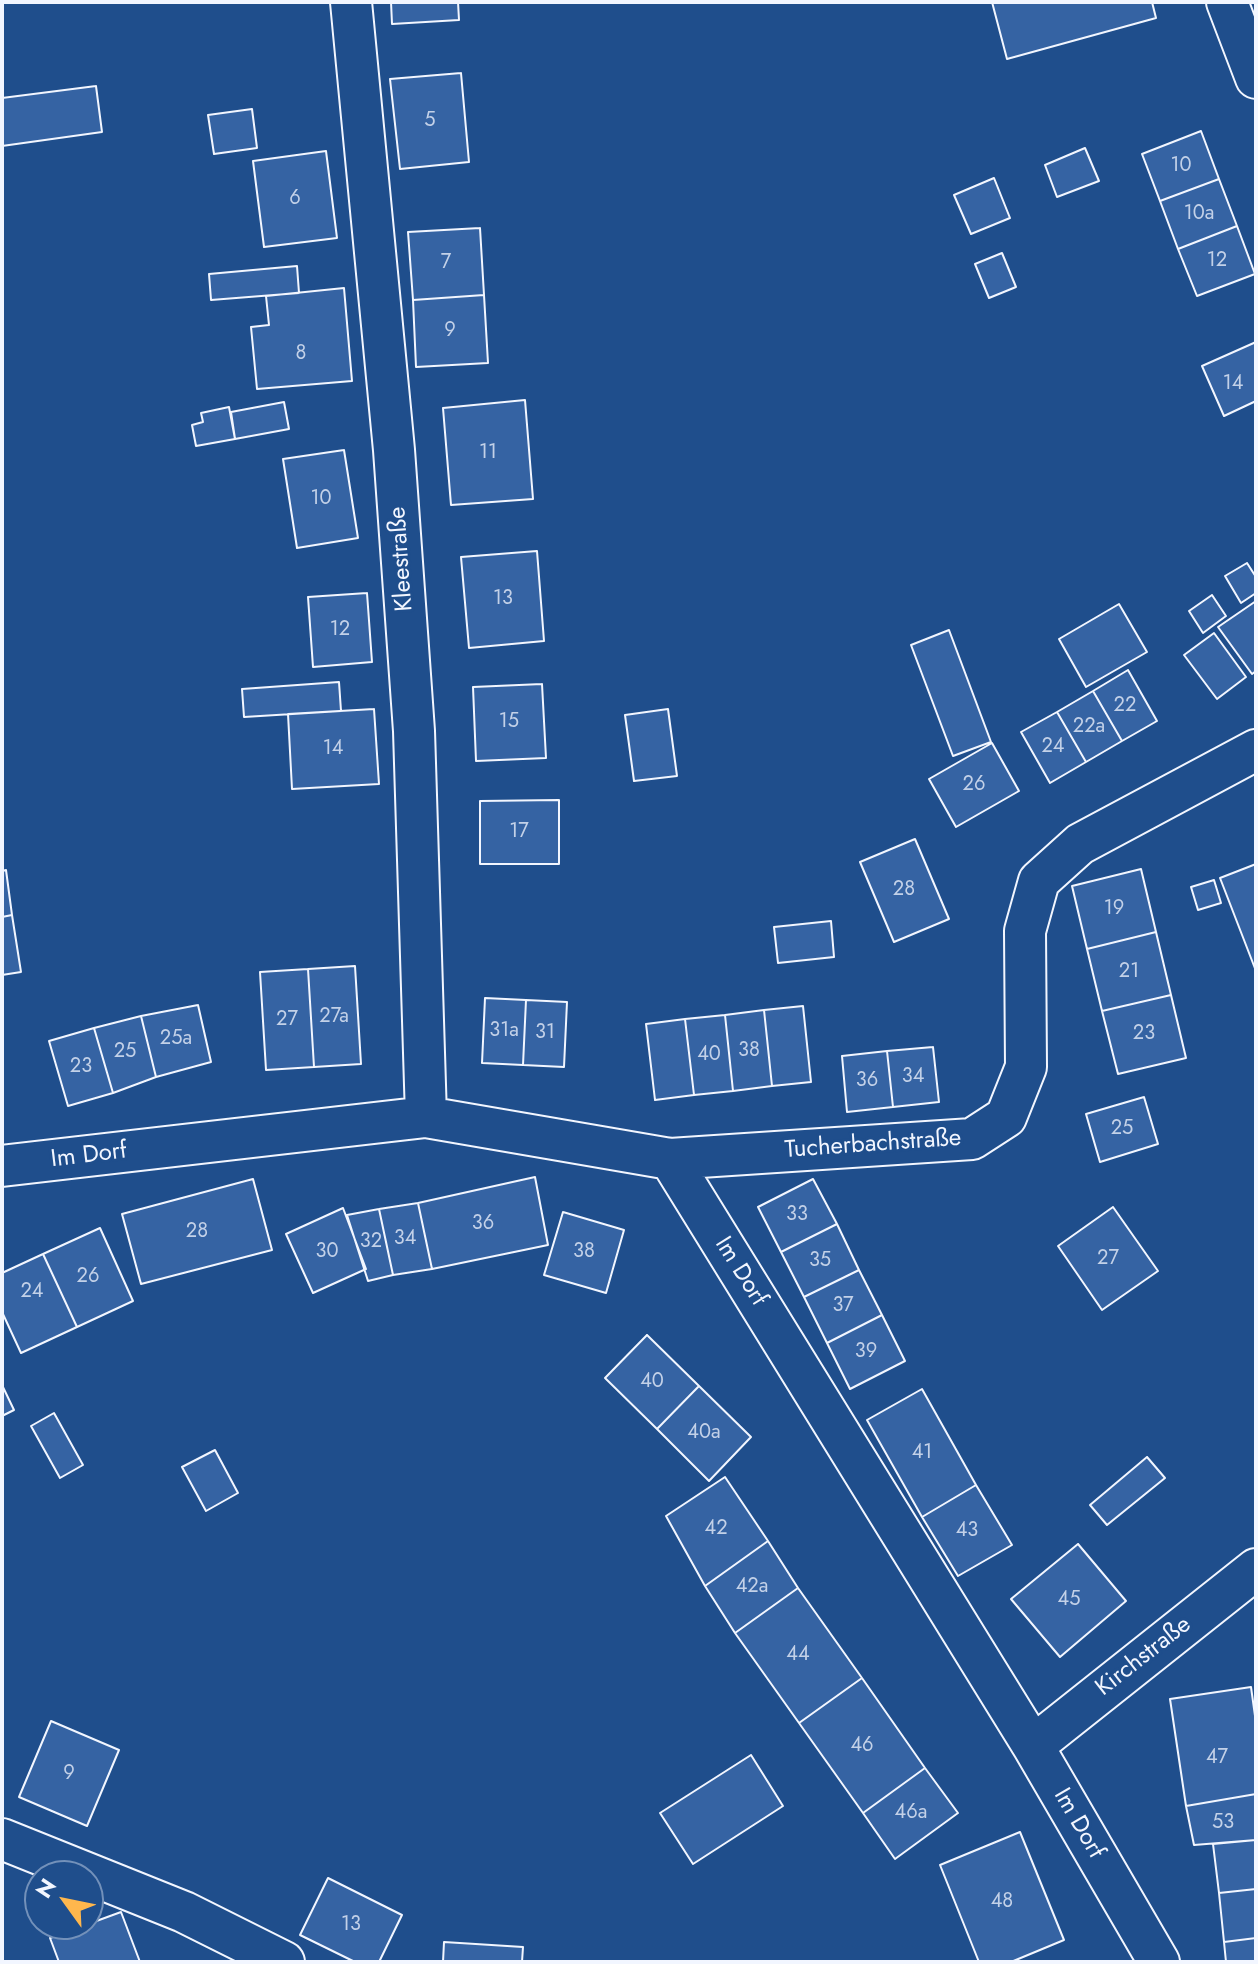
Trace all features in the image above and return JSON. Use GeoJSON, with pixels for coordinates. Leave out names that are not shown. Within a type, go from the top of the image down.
{"type":"FeatureCollection","features":[{"type":"Feature","properties":{"kind":"street","name":"Kleestraße"},"geometry":{"type":"LineString","coordinates":[[351,2],[394,450],[413,715],[426,1117]]}},
{"type":"Feature","properties":{"kind":"street"},"geometry":{"type":"LineString","coordinates":[[1227,2],[1256,78]]}},
{"type":"Feature","properties":{"kind":"street","name":"Tucherbachstraße"},"geometry":{"type":"LineString","coordinates":[[670,1159],[972,1139],[1006,1117],[1026,1067],[1025,931],[1039,881],[1080,844],[1256,750]]}},
{"type":"Feature","properties":{"kind":"street","name":"Im Dorf"},"geometry":{"type":"LineString","coordinates":[[2,1166],[426,1117],[670,1159],[1033,1746],[1159,1962]]}},
{"type":"Feature","properties":{"kind":"street","name":"Kirchstraße"},"geometry":{"type":"LineString","coordinates":[[1033,1746],[1256,1569]]}},
{"type":"Feature","properties":{"kind":"street"},"geometry":{"type":"LineString","coordinates":[[2,1839],[184,1912],[284,1962]]}},
{"type":"Feature","properties":{"kind":"building"},"geometry":{"type":"Polygon","coordinates":[[[391,2],[458,2],[459,20],[392,24],[391,2]]]}},
{"type":"Feature","properties":{"kind":"building"},"geometry":{"type":"Polygon","coordinates":[[[992,2],[1152,2],[1156,18],[1007,59],[992,2]]]}},
{"type":"Feature","properties":{"kind":"building"},"geometry":{"type":"Polygon","coordinates":[[[461,73],[469,162],[400,169],[390,79],[461,73]]]}},
{"type":"Feature","properties":{"kind":"building"},"geometry":{"type":"Polygon","coordinates":[[[96,86],[102,132],[2,146],[2,98],[96,86]]]}},
{"type":"Feature","properties":{"kind":"building"},"geometry":{"type":"Polygon","coordinates":[[[252,109],[257,148],[214,154],[208,115],[252,109]]]}},
{"type":"Feature","properties":{"kind":"building"},"geometry":{"type":"Polygon","coordinates":[[[1201,131],[1219,179],[1160,201],[1142,154],[1201,131]]]}},
{"type":"Feature","properties":{"kind":"building"},"geometry":{"type":"Polygon","coordinates":[[[1085,148],[1099,181],[1057,197],[1045,165],[1085,148]]]}},
{"type":"Feature","properties":{"kind":"building"},"geometry":{"type":"Polygon","coordinates":[[[326,151],[337,238],[264,247],[253,161],[326,151]]]}},
{"type":"Feature","properties":{"kind":"building"},"geometry":{"type":"Polygon","coordinates":[[[994,178],[1010,218],[971,234],[954,195],[994,178]]]}},
{"type":"Feature","properties":{"kind":"building"},"geometry":{"type":"Polygon","coordinates":[[[1219,179],[1237,226],[1178,249],[1160,201],[1219,179]]]}},
{"type":"Feature","properties":{"kind":"building"},"geometry":{"type":"Polygon","coordinates":[[[1237,226],[1255,274],[1197,296],[1178,249],[1237,226]]]}},
{"type":"Feature","properties":{"kind":"building"},"geometry":{"type":"Polygon","coordinates":[[[480,228],[484,295],[413,300],[408,232],[480,228]]]}},
{"type":"Feature","properties":{"kind":"building"},"geometry":{"type":"Polygon","coordinates":[[[1002,253],[1016,287],[989,298],[975,264],[1002,253]]]}},
{"type":"Feature","properties":{"kind":"building"},"geometry":{"type":"Polygon","coordinates":[[[297,266],[299,293],[211,300],[209,274],[297,266]]]}},
{"type":"Feature","properties":{"kind":"building"},"geometry":{"type":"Polygon","coordinates":[[[344,288],[352,381],[257,389],[251,327],[269,325],[266,296],[344,288]]]}},
{"type":"Feature","properties":{"kind":"building"},"geometry":{"type":"Polygon","coordinates":[[[484,295],[488,363],[416,367],[413,300],[484,295]]]}},
{"type":"Feature","properties":{"kind":"building"},"geometry":{"type":"Polygon","coordinates":[[[1256,342],[1256,401],[1224,416],[1202,366],[1256,342]]]}},
{"type":"Feature","properties":{"kind":"building"},"geometry":{"type":"Polygon","coordinates":[[[525,400],[533,499],[451,505],[443,408],[525,400]]]}},
{"type":"Feature","properties":{"kind":"building"},"geometry":{"type":"Polygon","coordinates":[[[284,402],[289,429],[235,439],[231,412],[284,402]]]}},
{"type":"Feature","properties":{"kind":"building"},"geometry":{"type":"Polygon","coordinates":[[[229,407],[235,439],[196,446],[192,425],[203,422],[201,413],[229,407]]]}},
{"type":"Feature","properties":{"kind":"building"},"geometry":{"type":"Polygon","coordinates":[[[344,450],[358,538],[297,548],[283,459],[344,450]]]}},
{"type":"Feature","properties":{"kind":"building"},"geometry":{"type":"Polygon","coordinates":[[[537,551],[544,641],[469,648],[461,557],[537,551]]]}},
{"type":"Feature","properties":{"kind":"building"},"geometry":{"type":"Polygon","coordinates":[[[1247,563],[1256,577],[1256,593],[1241,603],[1225,576],[1247,563]]]}},
{"type":"Feature","properties":{"kind":"building"},"geometry":{"type":"Polygon","coordinates":[[[367,593],[372,662],[313,667],[308,597],[367,593]]]}},
{"type":"Feature","properties":{"kind":"building"},"geometry":{"type":"Polygon","coordinates":[[[1212,595],[1226,616],[1203,633],[1189,611],[1212,595]]]}},
{"type":"Feature","properties":{"kind":"building"},"geometry":{"type":"Polygon","coordinates":[[[1256,601],[1256,671],[1252,674],[1218,627],[1256,601]]]}},
{"type":"Feature","properties":{"kind":"building"},"geometry":{"type":"Polygon","coordinates":[[[1119,604],[1147,652],[1086,687],[1059,639],[1119,604]]]}},
{"type":"Feature","properties":{"kind":"building"},"geometry":{"type":"Polygon","coordinates":[[[949,630],[991,742],[953,756],[911,645],[949,630]]]}},
{"type":"Feature","properties":{"kind":"building"},"geometry":{"type":"Polygon","coordinates":[[[1214,633],[1246,677],[1217,699],[1184,655],[1214,633]]]}},
{"type":"Feature","properties":{"kind":"building"},"geometry":{"type":"Polygon","coordinates":[[[1128,670],[1157,721],[1122,741],[1093,691],[1128,670]]]}},
{"type":"Feature","properties":{"kind":"building"},"geometry":{"type":"Polygon","coordinates":[[[339,682],[341,711],[244,717],[242,689],[339,682]]]}},
{"type":"Feature","properties":{"kind":"building"},"geometry":{"type":"Polygon","coordinates":[[[542,684],[546,758],[476,761],[473,687],[542,684]]]}},
{"type":"Feature","properties":{"kind":"building"},"geometry":{"type":"Polygon","coordinates":[[[1093,691],[1122,741],[1086,762],[1057,712],[1093,691]]]}},
{"type":"Feature","properties":{"kind":"building"},"geometry":{"type":"Polygon","coordinates":[[[374,709],[379,784],[292,789],[288,714],[374,709]]]}},
{"type":"Feature","properties":{"kind":"building"},"geometry":{"type":"Polygon","coordinates":[[[668,709],[677,776],[634,781],[625,715],[668,709]]]}},
{"type":"Feature","properties":{"kind":"building"},"geometry":{"type":"Polygon","coordinates":[[[1057,712],[1086,762],[1050,783],[1021,732],[1057,712]]]}},
{"type":"Feature","properties":{"kind":"building"},"geometry":{"type":"Polygon","coordinates":[[[992,743],[1019,791],[956,827],[929,779],[992,743]]]}},
{"type":"Feature","properties":{"kind":"building"},"geometry":{"type":"Polygon","coordinates":[[[559,800],[559,864],[480,864],[480,801],[559,800]]]}},
{"type":"Feature","properties":{"kind":"building"},"geometry":{"type":"Polygon","coordinates":[[[915,839],[949,919],[894,942],[860,862],[915,839]]]}},
{"type":"Feature","properties":{"kind":"building"},"geometry":{"type":"Polygon","coordinates":[[[1256,864],[1256,971],[1220,878],[1256,864]]]}},
{"type":"Feature","properties":{"kind":"building"},"geometry":{"type":"Polygon","coordinates":[[[1141,869],[1156,932],[1087,949],[1072,886],[1141,869]]]}},
{"type":"Feature","properties":{"kind":"building"},"geometry":{"type":"Polygon","coordinates":[[[6,870],[12,915],[2,917],[2,871],[6,870]]]}},
{"type":"Feature","properties":{"kind":"building"},"geometry":{"type":"Polygon","coordinates":[[[1214,880],[1221,903],[1198,910],[1191,887],[1214,880]]]}},
{"type":"Feature","properties":{"kind":"building"},"geometry":{"type":"Polygon","coordinates":[[[12,915],[21,972],[2,975],[2,917],[12,915]]]}},
{"type":"Feature","properties":{"kind":"building"},"geometry":{"type":"Polygon","coordinates":[[[831,921],[834,957],[778,963],[774,927],[831,921]]]}},
{"type":"Feature","properties":{"kind":"building"},"geometry":{"type":"Polygon","coordinates":[[[1156,932],[1171,995],[1102,1011],[1087,949],[1156,932]]]}},
{"type":"Feature","properties":{"kind":"building"},"geometry":{"type":"Polygon","coordinates":[[[355,966],[361,1064],[314,1067],[308,969],[355,966]]]}},
{"type":"Feature","properties":{"kind":"building"},"geometry":{"type":"Polygon","coordinates":[[[308,969],[314,1067],[266,1070],[260,972],[308,969]]]}},
{"type":"Feature","properties":{"kind":"building"},"geometry":{"type":"Polygon","coordinates":[[[1171,995],[1186,1058],[1118,1074],[1102,1011],[1171,995]]]}},
{"type":"Feature","properties":{"kind":"building"},"geometry":{"type":"Polygon","coordinates":[[[485,998],[526,1000],[523,1065],[482,1063],[485,998]]]}},
{"type":"Feature","properties":{"kind":"building"},"geometry":{"type":"Polygon","coordinates":[[[526,1000],[567,1002],[564,1067],[523,1065],[526,1000]]]}},
{"type":"Feature","properties":{"kind":"building"},"geometry":{"type":"Polygon","coordinates":[[[198,1005],[211,1062],[156,1077],[141,1016],[198,1005]]]}},
{"type":"Feature","properties":{"kind":"building"},"geometry":{"type":"Polygon","coordinates":[[[803,1006],[811,1082],[772,1086],[764,1010],[803,1006]]]}},
{"type":"Feature","properties":{"kind":"building"},"geometry":{"type":"Polygon","coordinates":[[[764,1010],[772,1086],[733,1091],[725,1015],[764,1010]]]}},
{"type":"Feature","properties":{"kind":"building"},"geometry":{"type":"Polygon","coordinates":[[[725,1015],[733,1091],[694,1095],[685,1019],[725,1015]]]}},
{"type":"Feature","properties":{"kind":"building"},"geometry":{"type":"Polygon","coordinates":[[[141,1016],[156,1077],[113,1093],[94,1028],[141,1016]]]}},
{"type":"Feature","properties":{"kind":"building"},"geometry":{"type":"Polygon","coordinates":[[[685,1019],[694,1095],[655,1100],[646,1024],[685,1019]]]}},
{"type":"Feature","properties":{"kind":"building"},"geometry":{"type":"Polygon","coordinates":[[[94,1028],[113,1093],[68,1106],[49,1041],[94,1028]]]}},
{"type":"Feature","properties":{"kind":"building"},"geometry":{"type":"Polygon","coordinates":[[[933,1047],[939,1102],[893,1107],[887,1051],[933,1047]]]}},
{"type":"Feature","properties":{"kind":"building"},"geometry":{"type":"Polygon","coordinates":[[[887,1051],[893,1107],[847,1112],[842,1056],[887,1051]]]}},
{"type":"Feature","properties":{"kind":"building"},"geometry":{"type":"Polygon","coordinates":[[[1144,1097],[1158,1144],[1100,1162],[1086,1114],[1144,1097]]]}},
{"type":"Feature","properties":{"kind":"building"},"geometry":{"type":"Polygon","coordinates":[[[535,1177],[548,1245],[432,1269],[418,1203],[535,1177]]]}},
{"type":"Feature","properties":{"kind":"building"},"geometry":{"type":"Polygon","coordinates":[[[253,1179],[272,1250],[141,1284],[122,1214],[253,1179]]]}},
{"type":"Feature","properties":{"kind":"building"},"geometry":{"type":"Polygon","coordinates":[[[813,1179],[837,1224],[781,1252],[758,1207],[813,1179]]]}},
{"type":"Feature","properties":{"kind":"building"},"geometry":{"type":"Polygon","coordinates":[[[418,1203],[432,1269],[393,1275],[379,1209],[418,1203]]]}},
{"type":"Feature","properties":{"kind":"building"},"geometry":{"type":"Polygon","coordinates":[[[1113,1207],[1158,1271],[1102,1310],[1058,1246],[1113,1207]]]}},
{"type":"Feature","properties":{"kind":"building"},"geometry":{"type":"Polygon","coordinates":[[[343,1208],[366,1269],[313,1293],[286,1234],[343,1208]]]}},
{"type":"Feature","properties":{"kind":"building"},"geometry":{"type":"Polygon","coordinates":[[[379,1209],[393,1275],[368,1281],[347,1215],[379,1209]]]}},
{"type":"Feature","properties":{"kind":"building"},"geometry":{"type":"Polygon","coordinates":[[[563,1212],[624,1230],[606,1293],[544,1275],[563,1212]]]}},
{"type":"Feature","properties":{"kind":"building"},"geometry":{"type":"Polygon","coordinates":[[[837,1224],[859,1270],[804,1297],[781,1252],[837,1224]]]}},
{"type":"Feature","properties":{"kind":"building"},"geometry":{"type":"Polygon","coordinates":[[[100,1228],[133,1301],[77,1327],[43,1254],[100,1228]]]}},
{"type":"Feature","properties":{"kind":"building"},"geometry":{"type":"Polygon","coordinates":[[[43,1254],[77,1327],[21,1353],[2,1312],[2,1273],[43,1254]]]}},
{"type":"Feature","properties":{"kind":"building"},"geometry":{"type":"Polygon","coordinates":[[[859,1270],[882,1315],[827,1343],[804,1297],[859,1270]]]}},
{"type":"Feature","properties":{"kind":"building"},"geometry":{"type":"Polygon","coordinates":[[[882,1315],[905,1361],[850,1389],[827,1343],[882,1315]]]}},
{"type":"Feature","properties":{"kind":"building"},"geometry":{"type":"Polygon","coordinates":[[[647,1335],[699,1386],[657,1429],[605,1378],[647,1335]]]}},
{"type":"Feature","properties":{"kind":"building"},"geometry":{"type":"Polygon","coordinates":[[[2,1385],[14,1410],[2,1416],[2,1385]]]}},
{"type":"Feature","properties":{"kind":"building"},"geometry":{"type":"Polygon","coordinates":[[[699,1386],[751,1437],[709,1481],[657,1429],[699,1386]]]}},
{"type":"Feature","properties":{"kind":"building"},"geometry":{"type":"Polygon","coordinates":[[[922,1389],[976,1485],[922,1517],[867,1420],[922,1389]]]}},
{"type":"Feature","properties":{"kind":"building"},"geometry":{"type":"Polygon","coordinates":[[[54,1413],[83,1465],[60,1478],[31,1426],[54,1413]]]}},
{"type":"Feature","properties":{"kind":"building"},"geometry":{"type":"Polygon","coordinates":[[[215,1450],[238,1493],[206,1511],[182,1467],[215,1450]]]}},
{"type":"Feature","properties":{"kind":"building"},"geometry":{"type":"Polygon","coordinates":[[[1147,1457],[1165,1478],[1107,1525],[1090,1505],[1147,1457]]]}},
{"type":"Feature","properties":{"kind":"building"},"geometry":{"type":"Polygon","coordinates":[[[725,1477],[768,1541],[705,1586],[666,1516],[725,1477]]]}},
{"type":"Feature","properties":{"kind":"building"},"geometry":{"type":"Polygon","coordinates":[[[976,1485],[1012,1545],[958,1576],[922,1517],[976,1485]]]}},
{"type":"Feature","properties":{"kind":"building"},"geometry":{"type":"Polygon","coordinates":[[[768,1541],[798,1588],[735,1633],[705,1586],[768,1541]]]}},
{"type":"Feature","properties":{"kind":"building"},"geometry":{"type":"Polygon","coordinates":[[[1078,1544],[1126,1601],[1060,1657],[1011,1599],[1078,1544]]]}},
{"type":"Feature","properties":{"kind":"building"},"geometry":{"type":"Polygon","coordinates":[[[798,1588],[862,1678],[799,1723],[735,1633],[798,1588]]]}},
{"type":"Feature","properties":{"kind":"building"},"geometry":{"type":"Polygon","coordinates":[[[862,1678],[925,1768],[863,1813],[799,1723],[862,1678]]]}},
{"type":"Feature","properties":{"kind":"building"},"geometry":{"type":"Polygon","coordinates":[[[1251,1687],[1256,1723],[1256,1794],[1186,1806],[1170,1699],[1251,1687]]]}},
{"type":"Feature","properties":{"kind":"building"},"geometry":{"type":"Polygon","coordinates":[[[51,1721],[119,1750],[87,1826],[19,1797],[51,1721]]]}},
{"type":"Feature","properties":{"kind":"building"},"geometry":{"type":"Polygon","coordinates":[[[751,1755],[783,1806],[693,1864],[660,1813],[751,1755]]]}},
{"type":"Feature","properties":{"kind":"building"},"geometry":{"type":"Polygon","coordinates":[[[925,1768],[958,1813],[895,1859],[863,1813],[925,1768]]]}},
{"type":"Feature","properties":{"kind":"building"},"geometry":{"type":"Polygon","coordinates":[[[1256,1794],[1256,1840],[1194,1845],[1186,1806],[1256,1794]]]}},
{"type":"Feature","properties":{"kind":"building"},"geometry":{"type":"Polygon","coordinates":[[[1020,1832],[1064,1940],[1011,1962],[979,1962],[940,1865],[1020,1832]]]}},
{"type":"Feature","properties":{"kind":"building"},"geometry":{"type":"Polygon","coordinates":[[[1256,1840],[1256,1889],[1219,1893],[1213,1844],[1256,1840]]]}},
{"type":"Feature","properties":{"kind":"building"},"geometry":{"type":"Polygon","coordinates":[[[328,1878],[402,1915],[379,1962],[355,1962],[300,1935],[328,1878]]]}},
{"type":"Feature","properties":{"kind":"building"},"geometry":{"type":"Polygon","coordinates":[[[1256,1889],[1256,1938],[1224,1942],[1219,1893],[1256,1889]]]}},
{"type":"Feature","properties":{"kind":"building"},"geometry":{"type":"Polygon","coordinates":[[[121,1912],[140,1962],[59,1962],[51,1940],[104,1940],[104,1918],[121,1912]]]}},
{"type":"Feature","properties":{"kind":"building"},"geometry":{"type":"Polygon","coordinates":[[[1256,1938],[1256,1962],[1226,1962],[1224,1942],[1256,1938]]]}},
{"type":"Feature","properties":{"kind":"building"},"geometry":{"type":"Polygon","coordinates":[[[444,1942],[523,1947],[522,1962],[443,1962],[444,1942]]]}}]}
